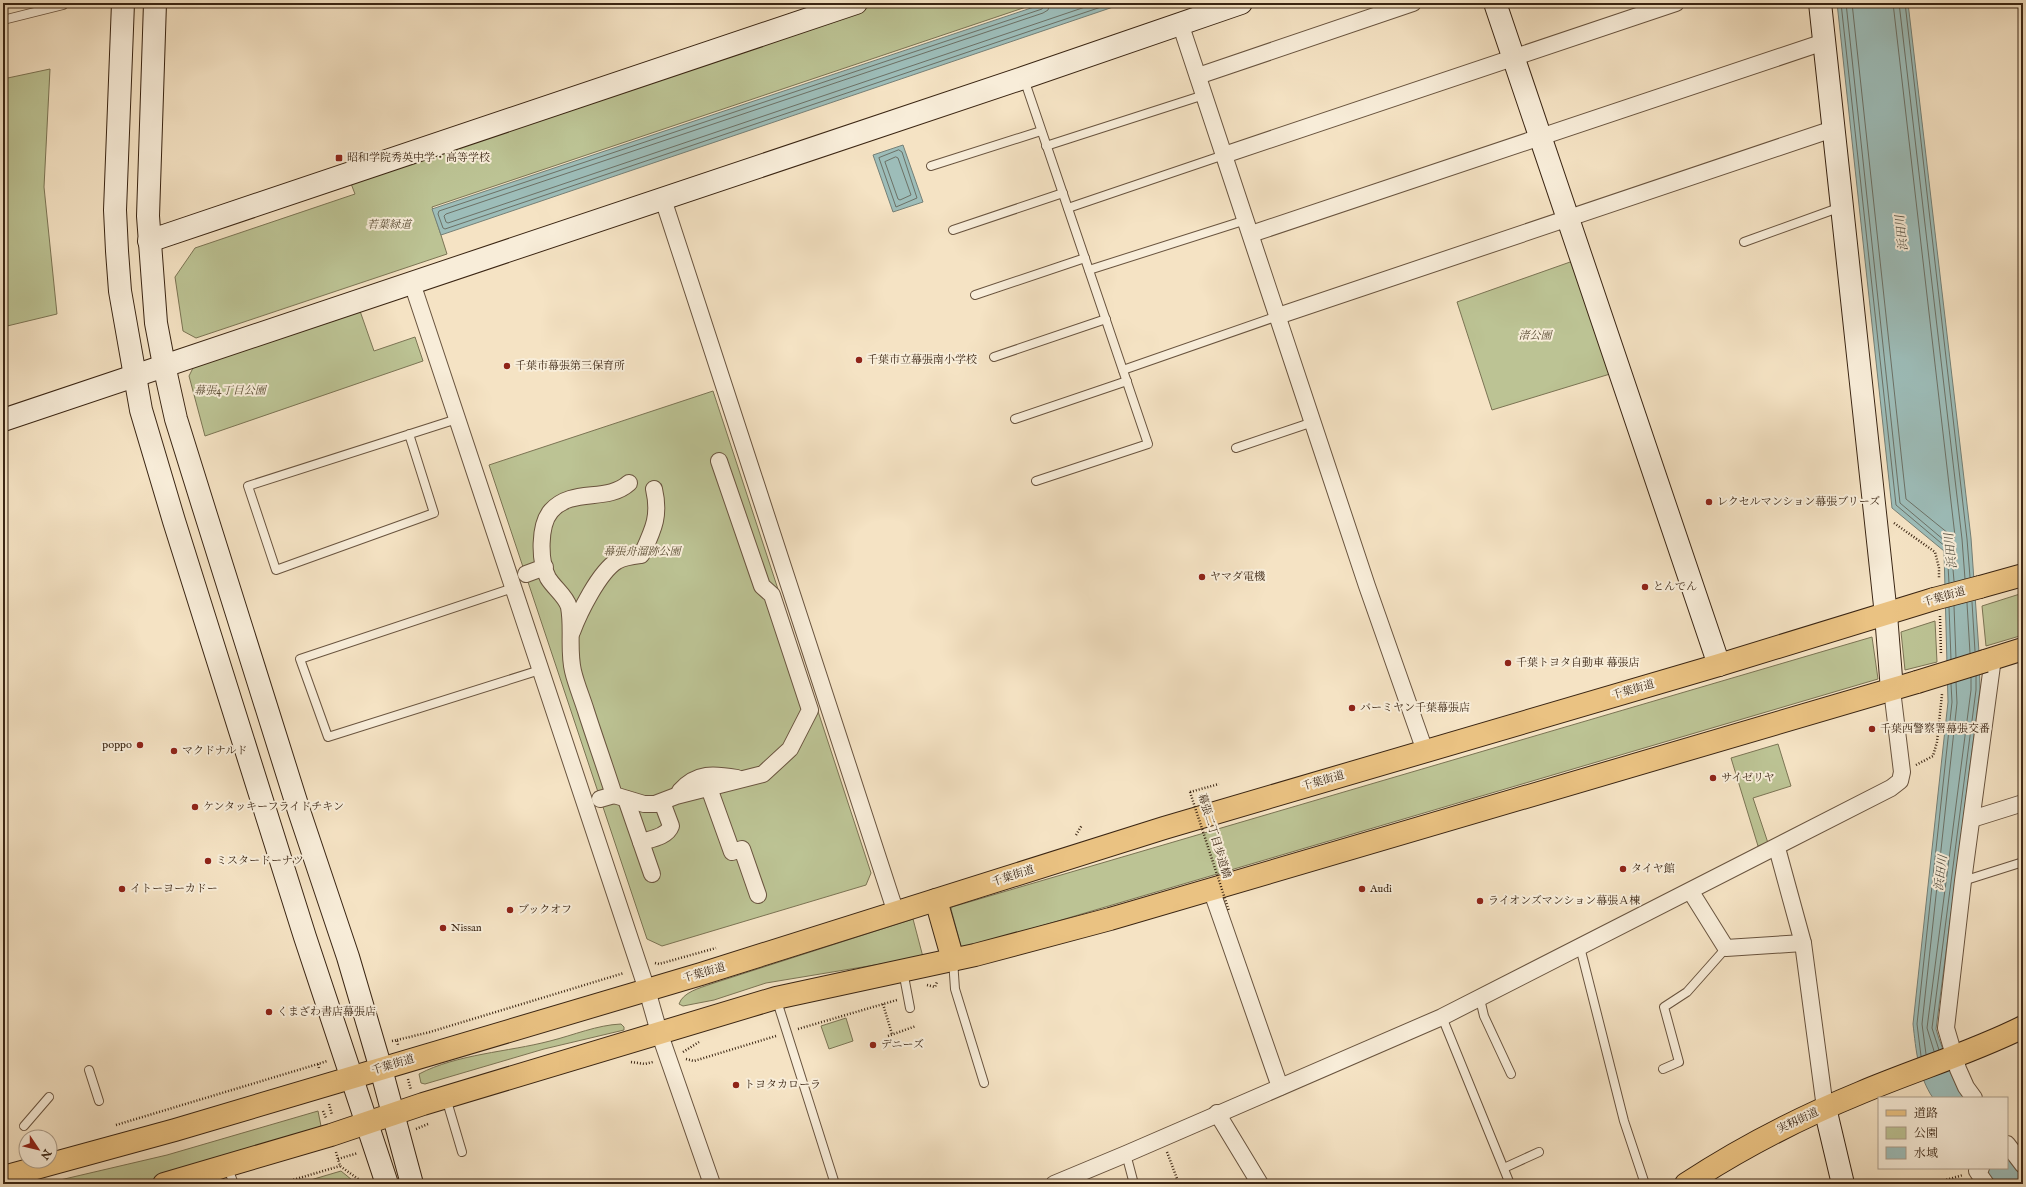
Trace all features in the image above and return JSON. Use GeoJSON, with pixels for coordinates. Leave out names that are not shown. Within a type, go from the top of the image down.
{"type":"FeatureCollection","features":[{"type":"Feature","properties":{"kind":"main road","name":"千葉街道"},"geometry":{"type":"LineString","coordinates":[[3,1177],[167,1132],[647,990],[1164,828],[2023,575]]}},
{"type":"Feature","properties":{"kind":"main road"},"geometry":{"type":"LineString","coordinates":[[164,1184],[231,1175],[331,1135],[368,1122],[659,1032],[776,998],[952,960],[1110,919],[1892,690],[2023,649]]}},
{"type":"Feature","properties":{"kind":"main road"},"geometry":{"type":"LineString","coordinates":[[936,900],[952,960]]}},
{"type":"Feature","properties":{"kind":"main road"},"geometry":{"type":"LineString","coordinates":[[1953,1057],[2000,1039],[2023,1028]]}},
{"type":"Feature","properties":{"kind":"main road","name":"実籾街道"},"geometry":{"type":"LineString","coordinates":[[1686,1184],[1718,1164],[1783,1128],[1825,1108],[1953,1057]]}},
{"type":"Feature","properties":{"kind":"street"},"geometry":{"type":"LineString","coordinates":[[123,3],[115,217],[120,291],[141,410],[174,522],[350,1077],[368,1122],[388,1184]]}},
{"type":"Feature","properties":{"kind":"street"},"geometry":{"type":"LineString","coordinates":[[155,3],[147,192],[149,241],[156,323],[164,365],[183,442],[299,811],[348,957],[381,1069],[412,1184]]}},
{"type":"Feature","properties":{"kind":"street"},"geometry":{"type":"LineString","coordinates":[[149,241],[856,3]]}},
{"type":"Feature","properties":{"kind":"street"},"geometry":{"type":"LineString","coordinates":[[3,420],[1023,78],[1241,3]]}},
{"type":"Feature","properties":{"kind":"street"},"geometry":{"type":"LineString","coordinates":[[1198,76],[1413,3]]}},
{"type":"Feature","properties":{"kind":"street"},"geometry":{"type":"LineString","coordinates":[[1495,3],[1719,665]]}},
{"type":"Feature","properties":{"kind":"street"},"geometry":{"type":"LineString","coordinates":[[1224,155],[1676,3]]}},
{"type":"Feature","properties":{"kind":"street"},"geometry":{"type":"LineString","coordinates":[[1054,1184],[1442,1017],[1480,999],[1776,848],[1891,788],[1900,781],[1902,772],[1892,690],[1886,615],[1820,3]]}},
{"type":"Feature","properties":{"kind":"street"},"geometry":{"type":"LineString","coordinates":[[1180,24],[1367,586],[1425,751]]}},
{"type":"Feature","properties":{"kind":"street"},"geometry":{"type":"LineString","coordinates":[[1248,227],[1540,138],[1824,42]]}},
{"type":"Feature","properties":{"kind":"street"},"geometry":{"type":"LineString","coordinates":[[1278,316],[1833,128]]}},
{"type":"Feature","properties":{"kind":"street"},"geometry":{"type":"LineString","coordinates":[[663,198],[896,913]]}},
{"type":"Feature","properties":{"kind":"street"},"geometry":{"type":"LineString","coordinates":[[412,283],[647,990],[659,1032],[712,1184]]}},
{"type":"Feature","properties":{"kind":"street"},"geometry":{"type":"LineString","coordinates":[[614,798],[644,804],[655,804],[763,774],[790,749],[810,710],[772,595],[762,586],[720,461]]}},
{"type":"Feature","properties":{"kind":"street"},"geometry":{"type":"LineString","coordinates":[[585,604],[575,606],[567,602],[548,577],[545,567],[542,542],[543,526],[550,512],[557,505],[572,497],[615,491],[629,483]]}},
{"type":"Feature","properties":{"kind":"street"},"geometry":{"type":"LineString","coordinates":[[570,636],[585,604],[602,578],[616,562],[624,558],[641,556],[656,520],[657,503],[654,489]]}},
{"type":"Feature","properties":{"kind":"street"},"geometry":{"type":"LineString","coordinates":[[526,574],[545,567]]}},
{"type":"Feature","properties":{"kind":"street"},"geometry":{"type":"LineString","coordinates":[[567,602],[570,618],[573,673],[614,798],[641,842],[652,874]]}},
{"type":"Feature","properties":{"kind":"street"},"geometry":{"type":"LineString","coordinates":[[1973,1097],[1966,1087],[1953,1057],[1946,1028],[1963,881],[1972,819],[1989,660]]}},
{"type":"Feature","properties":{"kind":"street"},"geometry":{"type":"LineString","coordinates":[[669,799],[686,785],[704,775],[714,774],[745,779]]}},
{"type":"Feature","properties":{"kind":"street"},"geometry":{"type":"LineString","coordinates":[[709,788],[732,852],[742,849],[758,895]]}},
{"type":"Feature","properties":{"kind":"street"},"geometry":{"type":"LineString","coordinates":[[641,842],[667,833],[671,826],[669,799]]}},
{"type":"Feature","properties":{"kind":"street"},"geometry":{"type":"LineString","coordinates":[[1972,819],[2023,803]]}},
{"type":"Feature","properties":{"kind":"street"},"geometry":{"type":"LineString","coordinates":[[1776,848],[1803,943],[1825,1108],[1843,1184]]}},
{"type":"Feature","properties":{"kind":"street"},"geometry":{"type":"LineString","coordinates":[[1211,889],[1280,1087]]}},
{"type":"Feature","properties":{"kind":"street"},"geometry":{"type":"LineString","coordinates":[[1691,892],[1726,948],[1803,943]]}},
{"type":"Feature","properties":{"kind":"street"},"geometry":{"type":"LineString","coordinates":[[1218,1113],[1260,1184]]}},
{"type":"Feature","properties":{"kind":"street"},"geometry":{"type":"LineString","coordinates":[[2008,1147],[2023,1165]]}},
{"type":"Feature","properties":{"kind":"street"},"geometry":{"type":"LineString","coordinates":[[1979,1169],[1986,1184]]}},
{"type":"Feature","properties":{"kind":"lane"},"geometry":{"type":"LineString","coordinates":[[3,20],[63,5],[63,3]]}},
{"type":"Feature","properties":{"kind":"lane"},"geometry":{"type":"LineString","coordinates":[[1023,78],[1148,444],[1036,481]]}},
{"type":"Feature","properties":{"kind":"lane"},"geometry":{"type":"LineString","coordinates":[[1046,146],[1204,95]]}},
{"type":"Feature","properties":{"kind":"lane"},"geometry":{"type":"LineString","coordinates":[[931,166],[1041,131]]}},
{"type":"Feature","properties":{"kind":"lane"},"geometry":{"type":"LineString","coordinates":[[1068,208],[1224,155]]}},
{"type":"Feature","properties":{"kind":"lane"},"geometry":{"type":"LineString","coordinates":[[953,230],[1063,193]]}},
{"type":"Feature","properties":{"kind":"lane"},"geometry":{"type":"LineString","coordinates":[[1744,242],[1842,207]]}},
{"type":"Feature","properties":{"kind":"lane"},"geometry":{"type":"LineString","coordinates":[[1089,270],[1248,227]]}},
{"type":"Feature","properties":{"kind":"lane"},"geometry":{"type":"LineString","coordinates":[[975,295],[1085,258]]}},
{"type":"Feature","properties":{"kind":"lane"},"geometry":{"type":"LineString","coordinates":[[1123,370],[1278,316]]}},
{"type":"Feature","properties":{"kind":"lane"},"geometry":{"type":"LineString","coordinates":[[994,356],[1106,319]]}},
{"type":"Feature","properties":{"kind":"lane"},"geometry":{"type":"LineString","coordinates":[[1015,419],[1127,381]]}},
{"type":"Feature","properties":{"kind":"lane"},"geometry":{"type":"LineString","coordinates":[[409,434],[434,513],[276,570],[248,486],[409,434],[457,419]]}},
{"type":"Feature","properties":{"kind":"lane"},"geometry":{"type":"LineString","coordinates":[[1236,448],[1313,422]]}},
{"type":"Feature","properties":{"kind":"lane"},"geometry":{"type":"LineString","coordinates":[[513,588],[300,658],[328,737],[540,670]]}},
{"type":"Feature","properties":{"kind":"lane"},"geometry":{"type":"LineString","coordinates":[[1963,881],[2023,862]]}},
{"type":"Feature","properties":{"kind":"lane"},"geometry":{"type":"LineString","coordinates":[[1580,947],[1624,1121],[1645,1184]]}},
{"type":"Feature","properties":{"kind":"lane"},"geometry":{"type":"LineString","coordinates":[[1663,1069],[1679,1062],[1664,1007],[1687,992],[1726,948]]}},
{"type":"Feature","properties":{"kind":"lane"},"geometry":{"type":"LineString","coordinates":[[952,960],[955,989],[984,1083]]}},
{"type":"Feature","properties":{"kind":"lane"},"geometry":{"type":"LineString","coordinates":[[902,970],[910,1008]]}},
{"type":"Feature","properties":{"kind":"lane"},"geometry":{"type":"LineString","coordinates":[[776,998],[836,1184]]}},
{"type":"Feature","properties":{"kind":"lane"},"geometry":{"type":"LineString","coordinates":[[1480,999],[1484,1016],[1511,1074]]}},
{"type":"Feature","properties":{"kind":"lane"},"geometry":{"type":"LineString","coordinates":[[1442,1017],[1510,1184]]}},
{"type":"Feature","properties":{"kind":"lane"},"geometry":{"type":"LineString","coordinates":[[89,1070],[99,1101]]}},
{"type":"Feature","properties":{"kind":"lane"},"geometry":{"type":"LineString","coordinates":[[24,1126],[49,1097]]}},
{"type":"Feature","properties":{"kind":"lane"},"geometry":{"type":"LineString","coordinates":[[446,1097],[462,1152]]}},
{"type":"Feature","properties":{"kind":"lane"},"geometry":{"type":"LineString","coordinates":[[1504,1168],[1539,1152]]}},
{"type":"Feature","properties":{"kind":"lane"},"geometry":{"type":"LineString","coordinates":[[1126,1154],[1134,1184]]}},
{"type":"Feature","properties":{"kind":"path"},"geometry":{"type":"LineString","coordinates":[[1894,522],[1935,552],[1939,568],[1938,599],[1942,662]]}},
{"type":"Feature","properties":{"kind":"path"},"geometry":{"type":"LineString","coordinates":[[1902,772],[1934,756],[1937,742],[1942,693]]}},
{"type":"Feature","properties":{"kind":"path","name":"幕張二丁目歩道橋"},"geometry":{"type":"LineString","coordinates":[[1219,784],[1190,792],[1229,911]]}},
{"type":"Feature","properties":{"kind":"path"},"geometry":{"type":"LineString","coordinates":[[397,1040],[430,1032],[625,973]]}},
{"type":"Feature","properties":{"kind":"path"},"geometry":{"type":"LineString","coordinates":[[796,1030],[900,999]]}},
{"type":"Feature","properties":{"kind":"path"},"geometry":{"type":"LineString","coordinates":[[883,1004],[892,1034]]}},
{"type":"Feature","properties":{"kind":"path"},"geometry":{"type":"LineString","coordinates":[[888,1036],[916,1026]]}},
{"type":"Feature","properties":{"kind":"path"},"geometry":{"type":"LineString","coordinates":[[686,1059],[694,1061],[777,1036]]}},
{"type":"Feature","properties":{"kind":"path"},"geometry":{"type":"LineString","coordinates":[[120,1124],[318,1064]]}},
{"type":"Feature","properties":{"kind":"path"},"geometry":{"type":"LineString","coordinates":[[1162,1138],[1179,1184]]}},
{"type":"Feature","properties":{"kind":"path"},"geometry":{"type":"LineString","coordinates":[[335,1147],[340,1166],[365,1184]]}},
{"type":"Feature","properties":{"kind":"path"},"geometry":{"type":"LineString","coordinates":[[338,1159],[360,1152]]}},
{"type":"Feature","properties":{"kind":"path"},"geometry":{"type":"LineString","coordinates":[[279,1184],[340,1166]]}},
{"type":"Feature","properties":{"kind":"path"},"geometry":{"type":"LineString","coordinates":[[1932,1184],[1979,1169]]}},
{"type":"Feature","properties":{"kind":"green space","name":"若葉緑道"},"geometry":{"type":"Polygon","coordinates":[[[879,3],[1038,3],[432,207],[447,254],[196,338],[183,331],[175,277],[195,248],[355,194],[350,181],[879,3]]]}},
{"type":"Feature","properties":{"kind":"green space"},"geometry":{"type":"Polygon","coordinates":[[[50,69],[44,187],[57,314],[3,327],[3,79],[50,69]]]}},
{"type":"Feature","properties":{"kind":"green space","name":"渚公園"},"geometry":{"type":"Polygon","coordinates":[[[1573,261],[1610,374],[1492,410],[1457,302],[1573,261]]]}},
{"type":"Feature","properties":{"kind":"green space","name":"幕張4丁目公園"},"geometry":{"type":"Polygon","coordinates":[[[360,311],[374,351],[415,337],[423,361],[205,436],[189,376],[194,366],[360,311]]]}},
{"type":"Feature","properties":{"kind":"green space","name":"幕張舟溜跡公園"},"geometry":{"type":"Polygon","coordinates":[[[713,391],[871,873],[866,885],[662,946],[647,939],[489,465],[713,391]]]}},
{"type":"Feature","properties":{"kind":"green space"},"geometry":{"type":"Polygon","coordinates":[[[2023,593],[2023,635],[1986,646],[1982,606],[2023,593]]]}},
{"type":"Feature","properties":{"kind":"green space"},"geometry":{"type":"Polygon","coordinates":[[[1935,621],[1937,662],[1905,670],[1901,632],[1935,621]]]}},
{"type":"Feature","properties":{"kind":"green space"},"geometry":{"type":"Polygon","coordinates":[[[1872,637],[1878,679],[963,949],[961,946],[951,909],[952,907],[1872,637]]]}},
{"type":"Feature","properties":{"kind":"green space"},"geometry":{"type":"Polygon","coordinates":[[[1778,744],[1791,786],[1753,798],[1768,843],[1758,846],[1731,758],[1778,744]]]}},
{"type":"Feature","properties":{"kind":"green space"},"geometry":{"type":"Polygon","coordinates":[[[913,919],[923,957],[766,983],[714,1000],[683,1006],[679,1004],[688,993],[702,987],[913,919]]]}},
{"type":"Feature","properties":{"kind":"green space"},"geometry":{"type":"Polygon","coordinates":[[[846,1018],[853,1041],[829,1049],[821,1026],[846,1018]]]}},
{"type":"Feature","properties":{"kind":"green space"},"geometry":{"type":"Polygon","coordinates":[[[621,1024],[624,1027],[624,1030],[544,1049],[425,1084],[421,1083],[419,1074],[450,1062],[483,1054],[534,1045],[603,1026],[621,1024]]]}},
{"type":"Feature","properties":{"kind":"green space"},"geometry":{"type":"Polygon","coordinates":[[[318,1111],[321,1126],[279,1144],[167,1184],[43,1184],[167,1155],[318,1111]]]}},
{"type":"Feature","properties":{"kind":"green space"},"geometry":{"type":"Polygon","coordinates":[[[341,1171],[357,1184],[297,1184],[341,1171]]]}},
{"type":"Feature","properties":{"kind":"water"},"geometry":{"type":"Polygon","coordinates":[[[1046,3],[1125,3],[441,235],[432,209],[1046,3]]]}},
{"type":"Feature","properties":{"kind":"water","name":"浜田川"},"geometry":{"type":"Polygon","coordinates":[[[1837,3],[1908,3],[1971,538],[1979,652],[1980,690],[1936,1029],[1950,1065],[1967,1097],[1932,1097],[1921,1072],[1913,1024],[1948,702],[1944,551],[1892,508],[1837,3]]]}},
{"type":"Feature","properties":{"kind":"water"},"geometry":{"type":"Polygon","coordinates":[[[903,145],[923,202],[893,212],[873,155],[903,145]]]}},
{"type":"Feature","properties":{"kind":"water"},"geometry":{"type":"Polygon","coordinates":[[[2008,1150],[2023,1171],[2023,1184],[1994,1184],[1983,1169],[2008,1169],[2008,1150]]]}},
{"type":"Feature","properties":{"kind":"place","name":"昭和学院秀英中学・高等学校"},"geometry":{"type":"Point","coordinates":[339,158]}},
{"type":"Feature","properties":{"kind":"place","name":"千葉市立幕張南小学校"},"geometry":{"type":"Point","coordinates":[859,360]}},
{"type":"Feature","properties":{"kind":"place","name":"千葉市幕張第三保育所"},"geometry":{"type":"Point","coordinates":[507,366]}},
{"type":"Feature","properties":{"kind":"place","name":"レクセルマンション幕張ブリーズ"},"geometry":{"type":"Point","coordinates":[1709,502]}},
{"type":"Feature","properties":{"kind":"place","name":"ヤマダ電機"},"geometry":{"type":"Point","coordinates":[1202,577]}},
{"type":"Feature","properties":{"kind":"place","name":"とんでん"},"geometry":{"type":"Point","coordinates":[1645,587]}},
{"type":"Feature","properties":{"kind":"place","name":"千葉トヨタ自動車 幕張店"},"geometry":{"type":"Point","coordinates":[1508,663]}},
{"type":"Feature","properties":{"kind":"place","name":"バーミヤン千葉幕張店"},"geometry":{"type":"Point","coordinates":[1352,708]}},
{"type":"Feature","properties":{"kind":"place","name":"千葉西警察署幕張交番"},"geometry":{"type":"Point","coordinates":[1872,729]}},
{"type":"Feature","properties":{"kind":"place","name":"poppo"},"geometry":{"type":"Point","coordinates":[140,745]}},
{"type":"Feature","properties":{"kind":"place","name":"マクドナルド"},"geometry":{"type":"Point","coordinates":[174,751]}},
{"type":"Feature","properties":{"kind":"place","name":"サイゼリヤ"},"geometry":{"type":"Point","coordinates":[1713,778]}},
{"type":"Feature","properties":{"kind":"place","name":"ケンタッキーフライドチキン"},"geometry":{"type":"Point","coordinates":[195,807]}},
{"type":"Feature","properties":{"kind":"place","name":"ミスタードーナツ"},"geometry":{"type":"Point","coordinates":[208,861]}},
{"type":"Feature","properties":{"kind":"place","name":"タイヤ館"},"geometry":{"type":"Point","coordinates":[1623,869]}},
{"type":"Feature","properties":{"kind":"place","name":"イトーヨーカドー"},"geometry":{"type":"Point","coordinates":[122,889]}},
{"type":"Feature","properties":{"kind":"place","name":"Audi"},"geometry":{"type":"Point","coordinates":[1362,889]}},
{"type":"Feature","properties":{"kind":"place","name":"ライオンズマンション幕張Ａ棟"},"geometry":{"type":"Point","coordinates":[1480,901]}},
{"type":"Feature","properties":{"kind":"place","name":"ブックオフ"},"geometry":{"type":"Point","coordinates":[510,910]}},
{"type":"Feature","properties":{"kind":"place","name":"Nissan"},"geometry":{"type":"Point","coordinates":[443,928]}},
{"type":"Feature","properties":{"kind":"place","name":"くまざわ書店幕張店"},"geometry":{"type":"Point","coordinates":[269,1012]}},
{"type":"Feature","properties":{"kind":"place","name":"デニーズ"},"geometry":{"type":"Point","coordinates":[873,1045]}},
{"type":"Feature","properties":{"kind":"place","name":"トヨタカローラ"},"geometry":{"type":"Point","coordinates":[736,1085]}}]}
